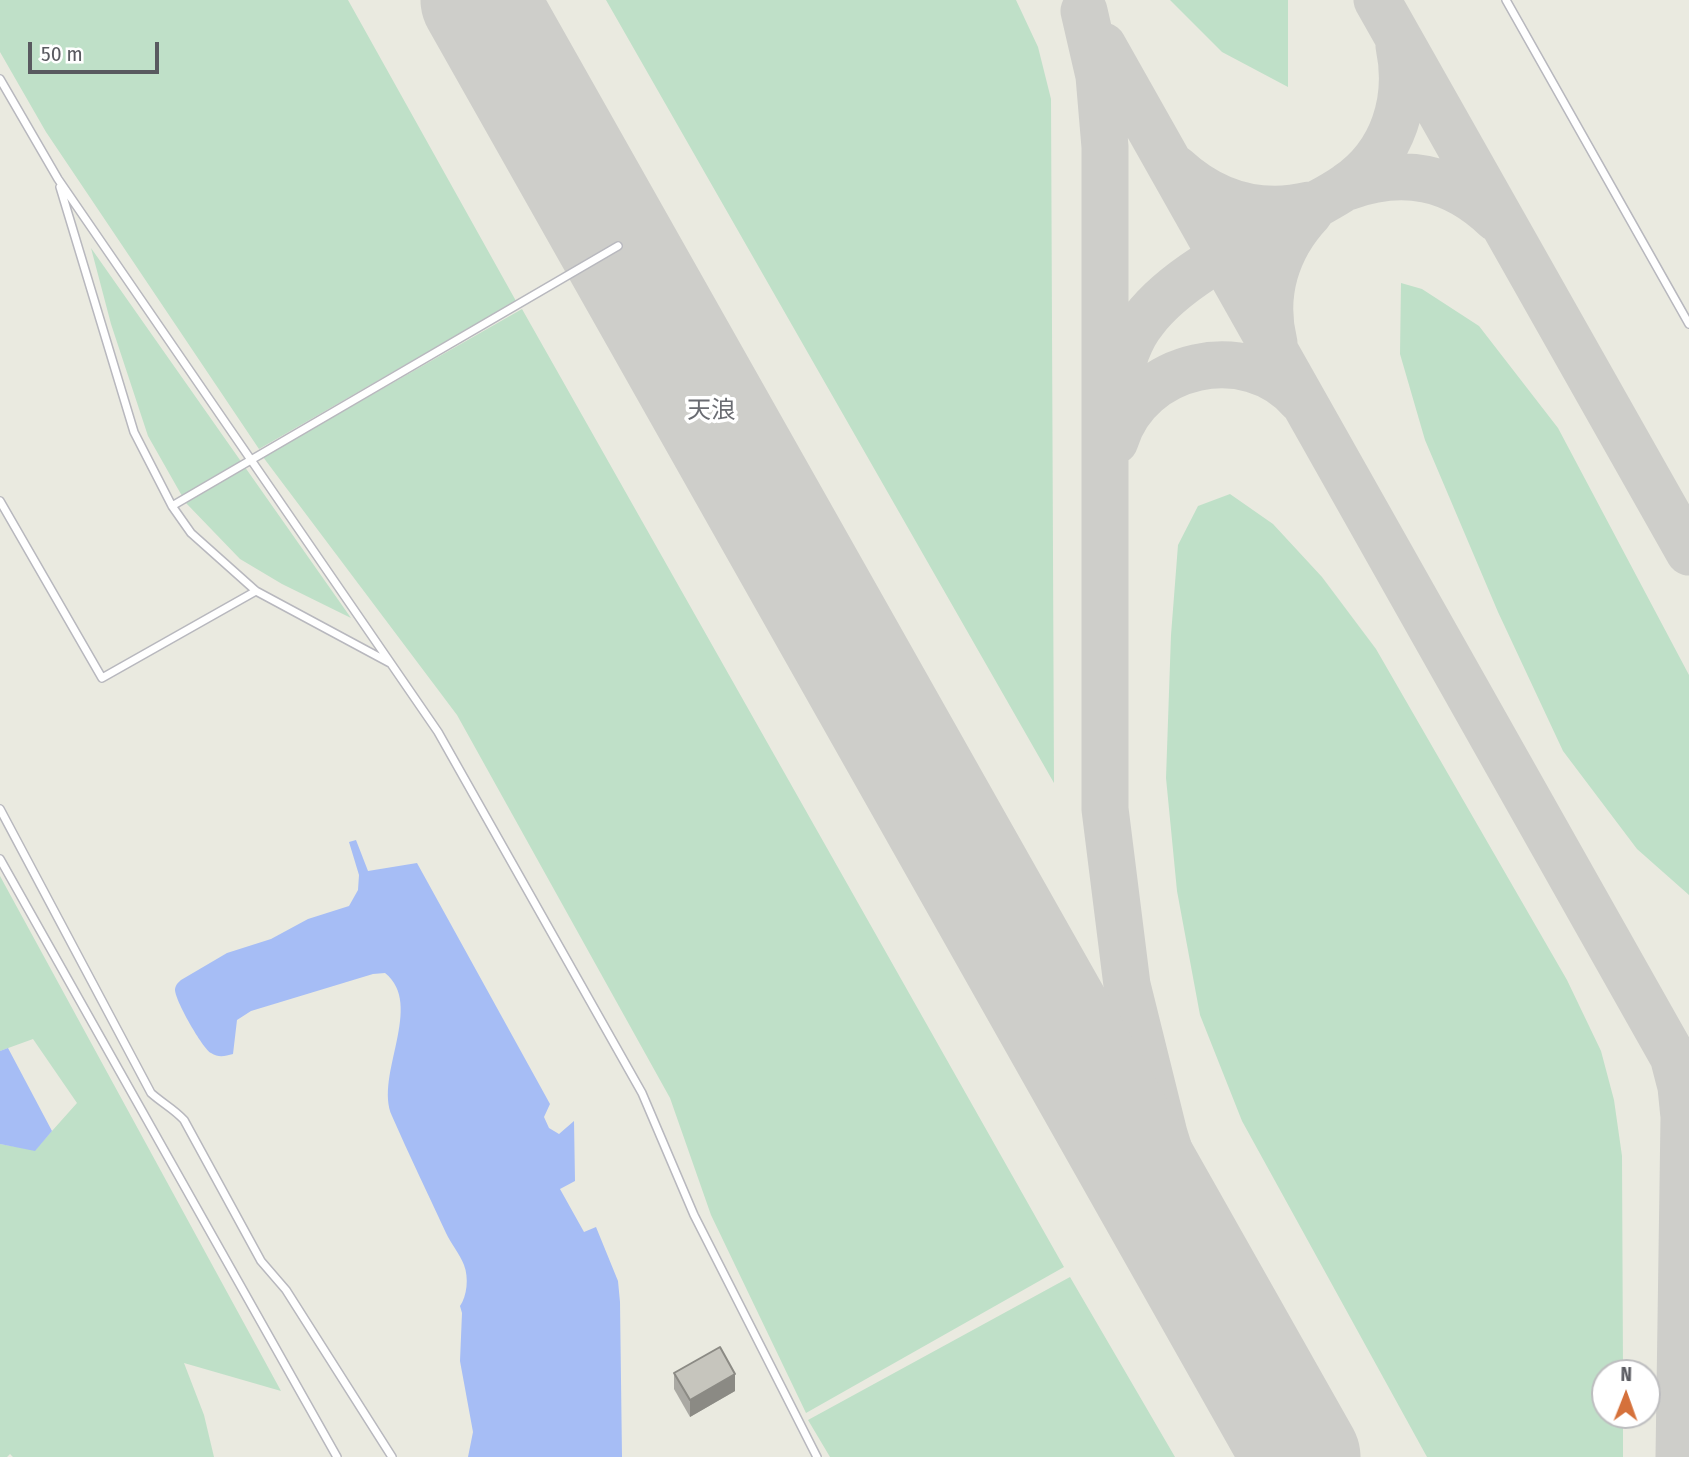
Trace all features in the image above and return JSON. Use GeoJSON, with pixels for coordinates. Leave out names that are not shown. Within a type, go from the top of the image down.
{"type":"FeatureCollection","features":[{"type":"Feature","properties":{"kind":"lane"},"geometry":{"type":"LineString","coordinates":[[1506,0],[1689,324]]}},
{"type":"Feature","properties":{"kind":"lane"},"geometry":{"type":"LineString","coordinates":[[0,79],[58,179],[438,732],[642,1093],[694,1215],[817,1457]]}},
{"type":"Feature","properties":{"kind":"lane"},"geometry":{"type":"LineString","coordinates":[[58,179],[134,432],[172,506],[191,533],[256,591],[393,665]]}},
{"type":"Feature","properties":{"kind":"lane"},"geometry":{"type":"LineString","coordinates":[[172,506],[618,246]]}},
{"type":"Feature","properties":{"kind":"lane"},"geometry":{"type":"LineString","coordinates":[[0,501],[102,678],[256,591]]}},
{"type":"Feature","properties":{"kind":"lane"},"geometry":{"type":"LineString","coordinates":[[0,809],[151,1093],[184,1120],[261,1261],[286,1290],[393,1457]]}},
{"type":"Feature","properties":{"kind":"lane"},"geometry":{"type":"LineString","coordinates":[[0,859],[337,1457]]}},
{"type":"Feature","properties":{"kind":"green space"},"geometry":{"type":"Polygon","coordinates":[[[0,0],[348,0],[516,301],[259,449],[46,132],[0,52],[0,0]]]}},
{"type":"Feature","properties":{"kind":"green space"},"geometry":{"type":"Polygon","coordinates":[[[606,0],[1016,0],[1038,47],[1051,99],[1054,783],[606,0]]]}},
{"type":"Feature","properties":{"kind":"green space"},"geometry":{"type":"Polygon","coordinates":[[[1170,0],[1288,0],[1288,87],[1222,52],[1170,0]]]}},
{"type":"Feature","properties":{"kind":"green space"},"geometry":{"type":"Polygon","coordinates":[[[91,248],[351,618],[282,584],[240,559],[186,503],[148,436],[111,324],[91,248]]]}},
{"type":"Feature","properties":{"kind":"green space"},"geometry":{"type":"Polygon","coordinates":[[[1401,283],[1422,289],[1479,326],[1558,428],[1689,675],[1689,895],[1637,849],[1563,751],[1498,612],[1425,440],[1400,354],[1401,283]]]}},
{"type":"Feature","properties":{"kind":"green space"},"geometry":{"type":"Polygon","coordinates":[[[522,309],[1064,1267],[806,1413],[711,1215],[670,1098],[457,715],[263,457],[522,309]]]}},
{"type":"Feature","properties":{"kind":"green space"},"geometry":{"type":"Polygon","coordinates":[[[1230,494],[1273,524],[1322,577],[1376,649],[1567,980],[1601,1051],[1614,1100],[1622,1156],[1623,1359],[1591,1359],[1591,1429],[1623,1429],[1623,1457],[1427,1457],[1242,1121],[1200,1015],[1177,891],[1166,778],[1171,635],[1178,545],[1198,506],[1230,494]]]}},
{"type":"Feature","properties":{"kind":"green space"},"geometry":{"type":"Polygon","coordinates":[[[0,876],[281,1391],[184,1363],[204,1415],[214,1457],[13,1457],[10,1454],[0,1457],[0,1144],[35,1150],[77,1103],[33,1039],[0,1051],[0,876]]]}},
{"type":"Feature","properties":{"kind":"green space"},"geometry":{"type":"Polygon","coordinates":[[[1070,1277],[1175,1457],[830,1457],[808,1420],[1070,1277]]]}},
{"type":"Feature","properties":{"kind":"water"},"geometry":{"type":"Polygon","coordinates":[[[356,840],[368,871],[417,863],[550,1104],[544,1117],[549,1128],[559,1134],[574,1121],[575,1181],[560,1189],[584,1232],[596,1227],[618,1281],[622,1457],[468,1457],[473,1432],[460,1361],[460,1306],[466,1292],[466,1270],[392,1116],[388,1099],[389,1081],[400,1021],[400,1003],[396,987],[385,973],[373,974],[251,1011],[237,1020],[233,1054],[225,1056],[214,1055],[207,1050],[179,1003],[175,989],[178,983],[227,953],[271,939],[308,919],[349,906],[358,890],[359,875],[349,842],[356,840]]]}},
{"type":"Feature","properties":{"kind":"water"},"geometry":{"type":"Polygon","coordinates":[[[8,1048],[52,1131],[35,1151],[0,1144],[0,1051],[8,1048]]]}},
{"type":"Feature","properties":{"kind":"building"},"geometry":{"type":"Polygon","coordinates":[[[720,1347],[735,1374],[690,1400],[674,1373],[720,1347]]]}},
{"type":"Feature","properties":{"kind":"taxiway"},"geometry":{"type":"LineString","coordinates":[[1377,0],[1689,552]]}},
{"type":"Feature","properties":{"kind":"taxiway"},"geometry":{"type":"LineString","coordinates":[[1084,11],[1099,76],[1105,147],[1105,809],[1127,985],[1164,1134],[1218,1308]]}},
{"type":"Feature","properties":{"kind":"taxiway"},"geometry":{"type":"LineString","coordinates":[[1103,46],[1689,1085]]}},
{"type":"Feature","properties":{"kind":"taxiway"},"geometry":{"type":"LineString","coordinates":[[1116,388],[1126,352],[1138,327],[1176,288],[1217,260],[1342,190],[1377,158],[1395,124],[1400,105],[1402,66],[1399,46]]}},
{"type":"Feature","properties":{"kind":"taxiway"},"geometry":{"type":"LineString","coordinates":[[1175,168],[1205,190],[1238,204],[1273,209],[1310,205]]}},
{"type":"Feature","properties":{"kind":"taxiway"},"geometry":{"type":"LineString","coordinates":[[1347,187],[1388,178],[1426,179],[1462,193],[1496,218]]}},
{"type":"Feature","properties":{"kind":"taxiway"},"geometry":{"type":"LineString","coordinates":[[1274,343],[1270,307],[1275,273],[1288,241],[1310,212]]}},
{"type":"Feature","properties":{"kind":"taxiway"},"geometry":{"type":"LineString","coordinates":[[1115,441],[1128,414],[1147,393],[1170,377],[1197,368],[1225,365],[1253,369],[1278,381],[1301,400]]}},
{"type":"Feature","properties":{"kind":"taxiway"},"geometry":{"type":"LineString","coordinates":[[1673,1056],[1681,1087],[1684,1117],[1679,1457]]}},
{"type":"Feature","properties":{"kind":"runway"},"geometry":{"type":"LineString","coordinates":[[479,0],[1302,1457]]}},
{"type":"Feature","properties":{"kind":"district","name":"天浪"},"geometry":{"type":"Point","coordinates":[711,411]}}]}
